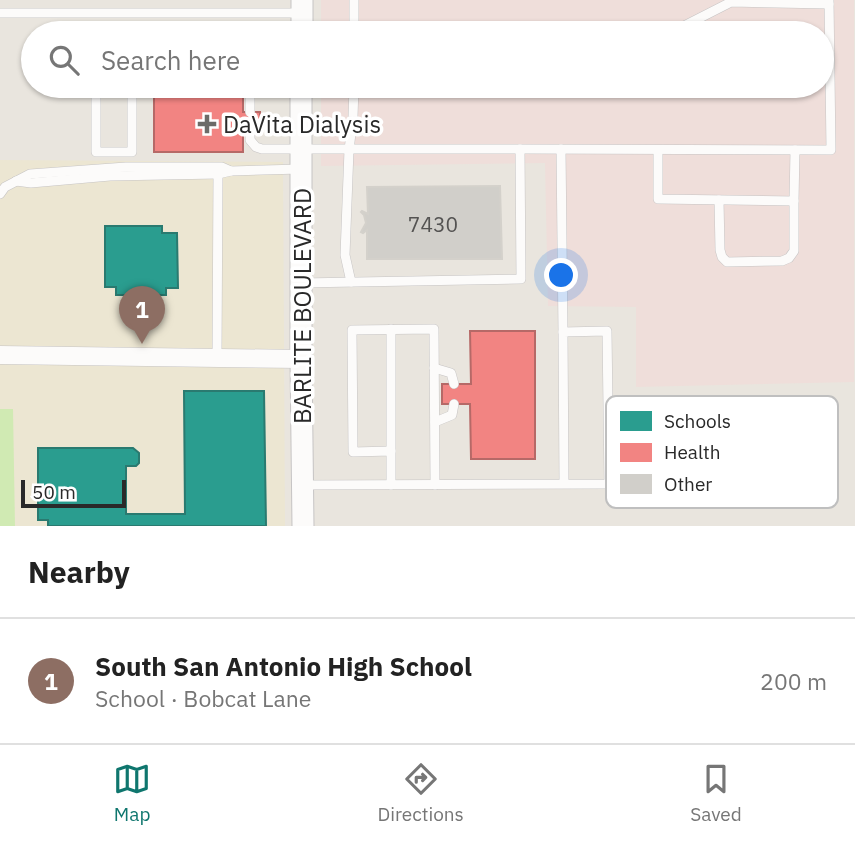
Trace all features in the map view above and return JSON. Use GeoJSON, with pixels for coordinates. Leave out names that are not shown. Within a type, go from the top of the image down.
{"type":"FeatureCollection","features":[{"type":"Feature","properties":{"kind":"street","name":"BARLITE BOULEVARD"},"geometry":{"type":"LineString","coordinates":[[301,98],[303,526]]}},
{"type":"Feature","properties":{"kind":"street"},"geometry":{"type":"LineString","coordinates":[[0,355],[301,359]]}},
{"type":"Feature","properties":{"kind":"lane"},"geometry":{"type":"LineString","coordinates":[[184,0],[185,13]]}},
{"type":"Feature","properties":{"kind":"lane"},"geometry":{"type":"LineString","coordinates":[[216,0],[216,13]]}},
{"type":"Feature","properties":{"kind":"lane"},"geometry":{"type":"LineString","coordinates":[[243,0],[243,13]]}},
{"type":"Feature","properties":{"kind":"lane"},"geometry":{"type":"LineString","coordinates":[[354,0],[354,21]]}},
{"type":"Feature","properties":{"kind":"lane"},"geometry":{"type":"LineString","coordinates":[[694,21],[731,2],[829,2],[829,21]]}},
{"type":"Feature","properties":{"kind":"lane"},"geometry":{"type":"LineString","coordinates":[[0,13],[302,15]]}},
{"type":"Feature","properties":{"kind":"lane"},"geometry":{"type":"LineString","coordinates":[[96,98],[96,152],[132,152],[132,98]]}},
{"type":"Feature","properties":{"kind":"lane"},"geometry":{"type":"LineString","coordinates":[[250,98],[250,112]]}},
{"type":"Feature","properties":{"kind":"lane"},"geometry":{"type":"LineString","coordinates":[[351,282],[345,255],[354,98]]}},
{"type":"Feature","properties":{"kind":"lane"},"geometry":{"type":"LineString","coordinates":[[16,181],[31,183],[110,176],[218,174],[274,169],[349,150],[831,150],[830,98]]}},
{"type":"Feature","properties":{"kind":"lane"},"geometry":{"type":"LineString","coordinates":[[250,135],[250,140],[256,147],[302,160]]}},
{"type":"Feature","properties":{"kind":"lane"},"geometry":{"type":"LineString","coordinates":[[301,283],[521,279],[520,149]]}},
{"type":"Feature","properties":{"kind":"lane"},"geometry":{"type":"LineString","coordinates":[[561,149],[564,484]]}},
{"type":"Feature","properties":{"kind":"lane"},"geometry":{"type":"LineString","coordinates":[[658,150],[658,200],[794,201]]}},
{"type":"Feature","properties":{"kind":"lane"},"geometry":{"type":"LineString","coordinates":[[719,200],[720,250],[727,262],[782,261],[789,258],[794,251],[795,150]]}},
{"type":"Feature","properties":{"kind":"lane"},"geometry":{"type":"LineString","coordinates":[[0,194],[5,187],[30,174],[126,167],[222,167],[231,171]]}},
{"type":"Feature","properties":{"kind":"lane"},"geometry":{"type":"LineString","coordinates":[[217,356],[218,174]]}},
{"type":"Feature","properties":{"kind":"lane"},"geometry":{"type":"LineString","coordinates":[[391,452],[353,452],[352,330],[434,329],[435,485]]}},
{"type":"Feature","properties":{"kind":"lane"},"geometry":{"type":"LineString","coordinates":[[391,330],[391,485]]}},
{"type":"Feature","properties":{"kind":"lane"},"geometry":{"type":"LineString","coordinates":[[563,332],[607,331],[608,396]]}},
{"type":"Feature","properties":{"kind":"lane"},"geometry":{"type":"LineString","coordinates":[[434,368],[452,373],[454,384]]}},
{"type":"Feature","properties":{"kind":"lane"},"geometry":{"type":"LineString","coordinates":[[435,422],[452,415],[454,404]]}},
{"type":"Feature","properties":{"kind":"lane"},"geometry":{"type":"LineString","coordinates":[[303,485],[606,484]]}},
{"type":"Feature","properties":{"kind":"shaded area"},"geometry":{"type":"Polygon","coordinates":[[[321,0],[854,0],[854,382],[636,387],[636,307],[548,306],[545,163],[321,166],[321,98],[834,98],[834,21],[321,21],[321,0]]]}},
{"type":"Feature","properties":{"kind":"shaded area"},"geometry":{"type":"Polygon","coordinates":[[[0,160],[283,162],[285,526],[0,526],[0,160]]]}},
{"type":"Feature","properties":{"kind":"green space"},"geometry":{"type":"Polygon","coordinates":[[[0,409],[13,409],[15,526],[0,526],[0,409]]]}},
{"type":"Feature","properties":{"kind":"building: Schools"},"geometry":{"type":"Polygon","coordinates":[[[105,226],[162,226],[162,233],[177,233],[178,288],[166,288],[166,295],[116,295],[116,287],[105,287],[105,226]]]}},
{"type":"Feature","properties":{"kind":"building: Schools"},"geometry":{"type":"Polygon","coordinates":[[[184,391],[264,391],[266,526],[48,526],[48,520],[38,520],[38,448],[133,448],[139,453],[139,463],[136,466],[126,466],[126,514],[185,514],[184,391]]]}},
{"type":"Feature","properties":{"kind":"building: Health","name":"DaVita Dialysis"},"geometry":{"type":"Polygon","coordinates":[[[154,98],[243,98],[243,112],[260,112],[260,135],[243,135],[243,152],[154,152],[154,98]]]}},
{"type":"Feature","properties":{"kind":"building: Health"},"geometry":{"type":"Polygon","coordinates":[[[470,331],[535,331],[535,459],[471,459],[470,404],[442,404],[442,384],[471,384],[470,331]]]}},
{"type":"Feature","properties":{"kind":"building: Other"},"geometry":{"type":"Polygon","coordinates":[[[500,186],[502,259],[367,259],[367,230],[361,232],[366,223],[361,212],[368,214],[367,187],[500,186]]]}},
{"type":"Feature","properties":{"kind":"place","name":"DaVita Dialysis"},"geometry":{"type":"Point","coordinates":[207,124]}},
{"type":"Feature","properties":{"kind":"place","name":"South San Antonio High School"},"geometry":{"type":"Point","coordinates":[142,344]}}]}
